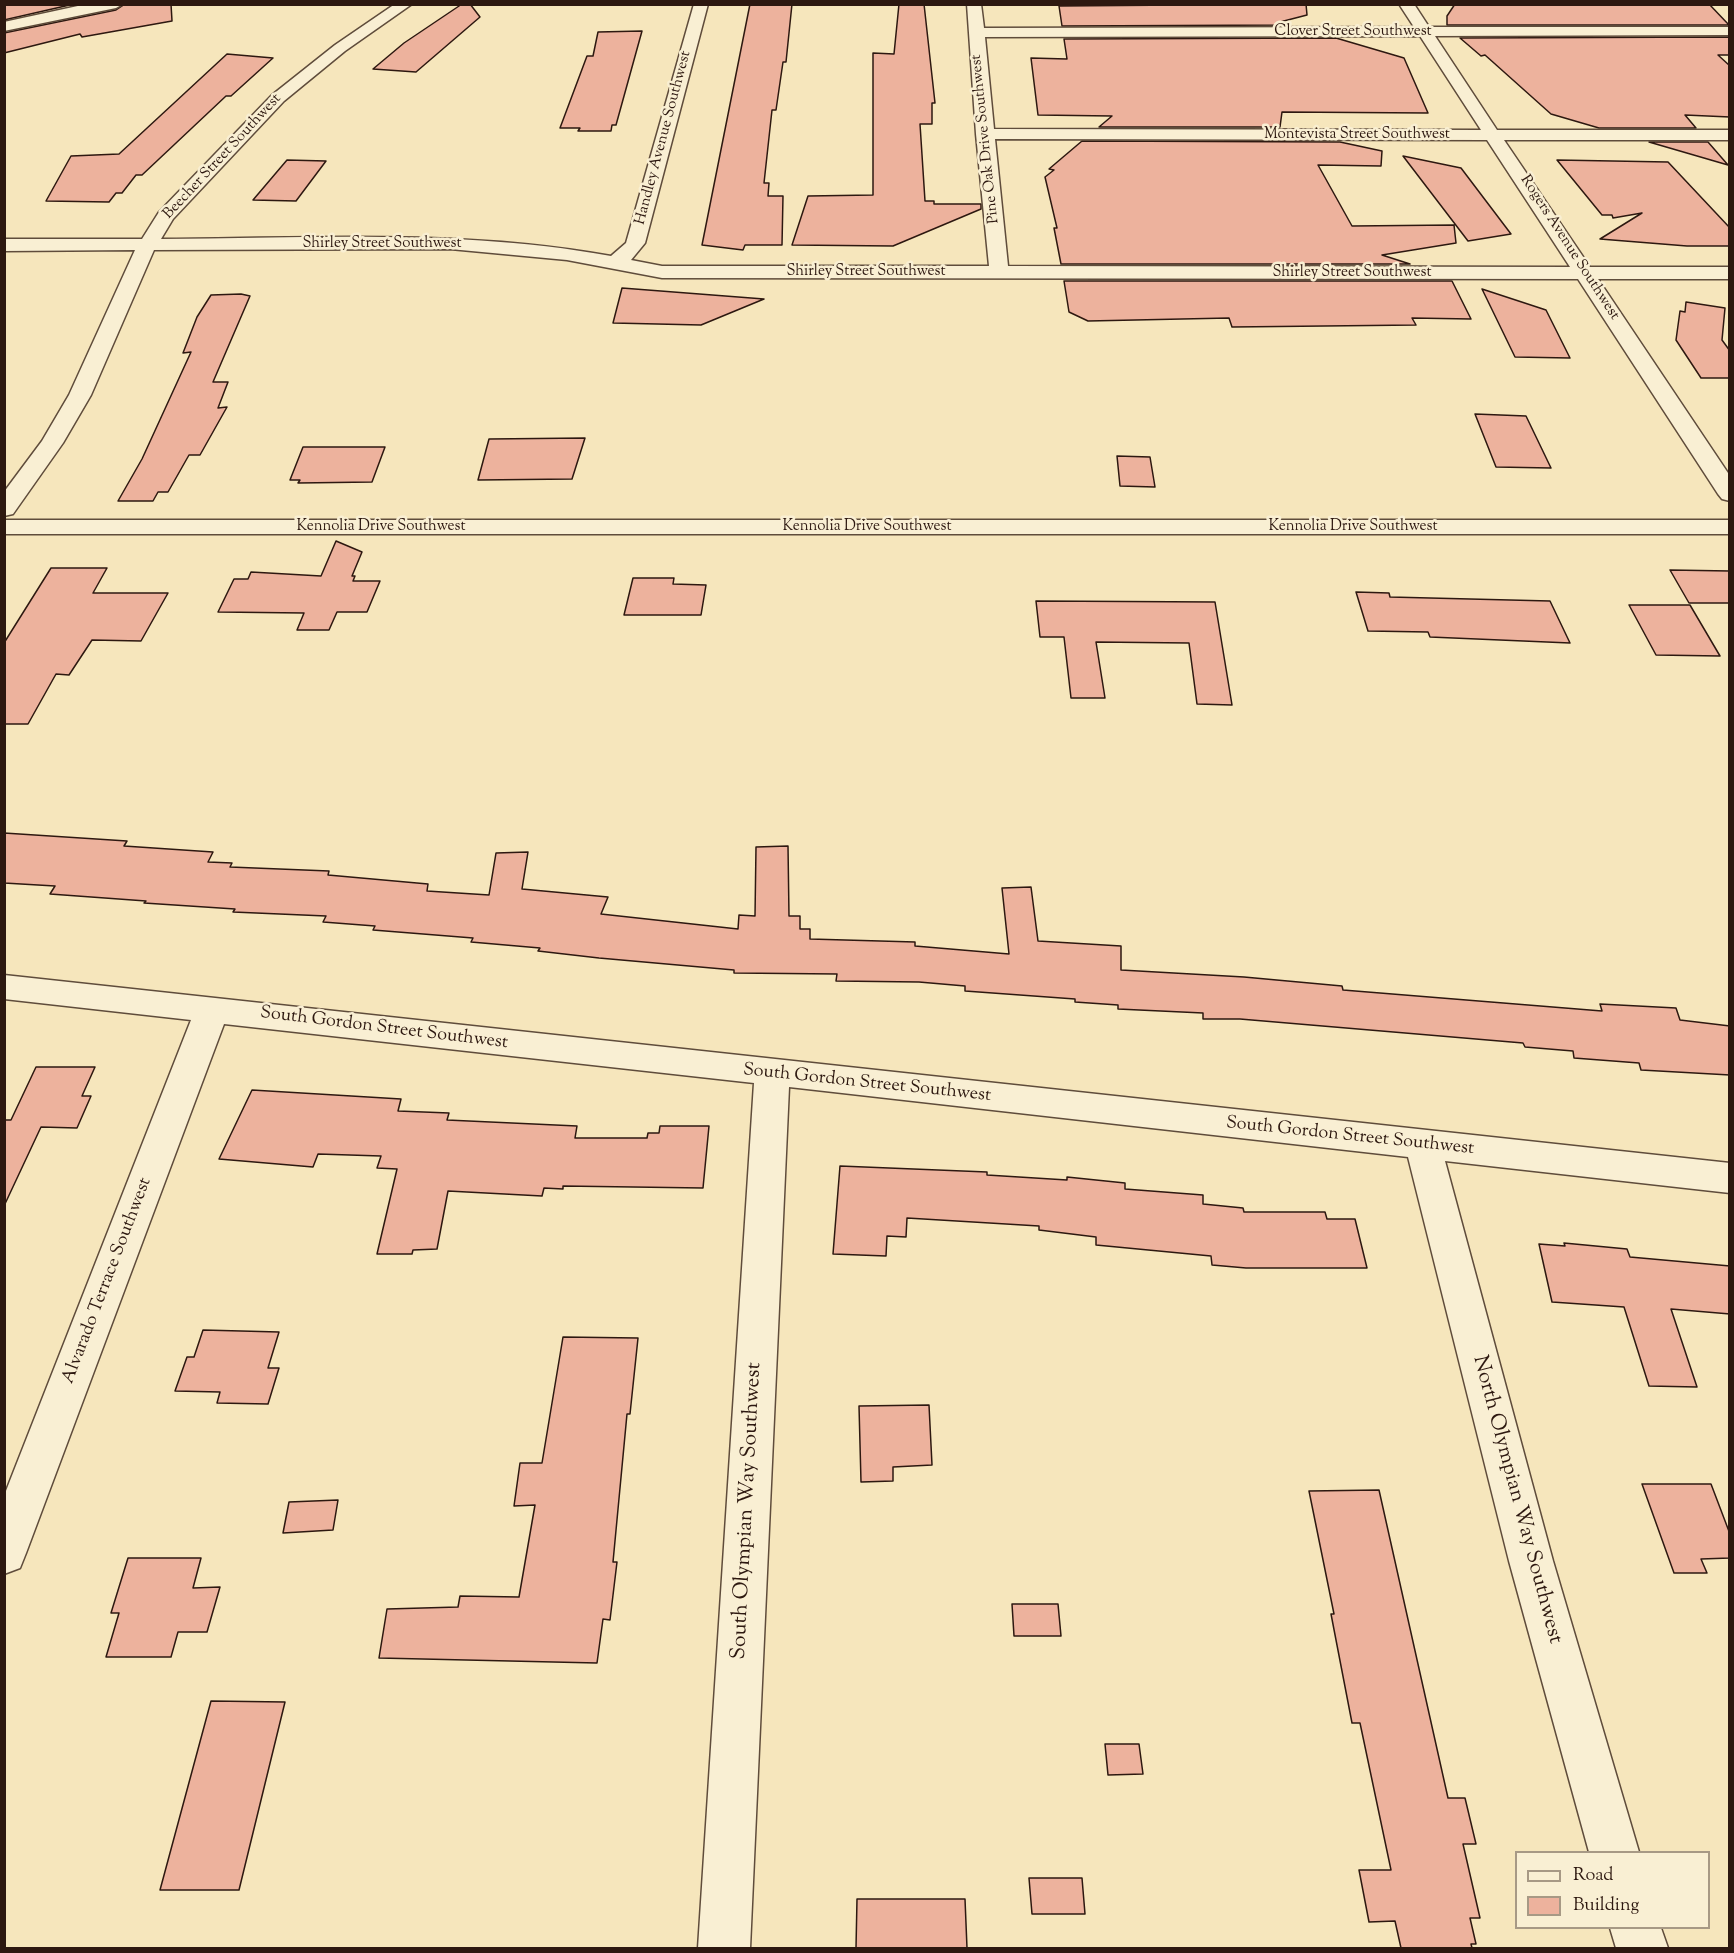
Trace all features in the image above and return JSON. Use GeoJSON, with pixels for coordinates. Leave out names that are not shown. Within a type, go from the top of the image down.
{"type":"FeatureCollection","features":[{"type":"Feature","properties":{"kind":"street"},"geometry":{"type":"LineString","coordinates":[[4,27],[68,12],[116,4]]}},
{"type":"Feature","properties":{"kind":"street","name":"Beecher Street Southwest"},"geometry":{"type":"LineString","coordinates":[[4,509],[52,443],[80,395],[147,245],[166,216],[198,179],[278,98],[340,48],[405,4]]}},
{"type":"Feature","properties":{"kind":"street","name":"Handley Avenue Southwest"},"geometry":{"type":"LineString","coordinates":[[613,264],[628,253],[635,243],[701,4]]}},
{"type":"Feature","properties":{"kind":"street","name":"Pine Oak Drive Southwest"},"geometry":{"type":"LineString","coordinates":[[974,4],[984,134],[999,272]]}},
{"type":"Feature","properties":{"kind":"street","name":"Rogers Avenue Southwest"},"geometry":{"type":"LineString","coordinates":[[1406,4],[1730,494]]}},
{"type":"Feature","properties":{"kind":"street","name":"Clover Street Southwest"},"geometry":{"type":"LineString","coordinates":[[976,33],[1730,31]]}},
{"type":"Feature","properties":{"kind":"street","name":"Montevista Street Southwest"},"geometry":{"type":"LineString","coordinates":[[984,134],[1730,135]]}},
{"type":"Feature","properties":{"kind":"street","name":"Shirley Street Southwest"},"geometry":{"type":"LineString","coordinates":[[4,245],[450,243],[567,254],[662,272],[1730,273]]}},
{"type":"Feature","properties":{"kind":"street","name":"Kennolia Drive Southwest"},"geometry":{"type":"LineString","coordinates":[[4,527],[1730,527]]}},
{"type":"Feature","properties":{"kind":"street","name":"South Gordon Street Southwest"},"geometry":{"type":"LineString","coordinates":[[4,987],[772,1074],[1730,1178]]}},
{"type":"Feature","properties":{"kind":"street","name":"Alvarado Terrace Southwest"},"geometry":{"type":"LineString","coordinates":[[4,1553],[212,1010]]}},
{"type":"Feature","properties":{"kind":"street","name":"South Olympian Way Southwest"},"geometry":{"type":"LineString","coordinates":[[724,1948],[772,1074]]}},
{"type":"Feature","properties":{"kind":"street","name":"North Olympian Way Southwest"},"geometry":{"type":"LineString","coordinates":[[1423,1146],[1531,1561],[1614,1851]]}},
{"type":"Feature","properties":{"kind":"street"},"geometry":{"type":"LineString","coordinates":[[1636,1929],[1642,1948]]}},
{"type":"Feature","properties":{"kind":"building"},"geometry":{"type":"Polygon","coordinates":[[[4,4],[74,4],[4,20],[4,4]]]}},
{"type":"Feature","properties":{"kind":"building"},"geometry":{"type":"Polygon","coordinates":[[[125,4],[171,4],[172,21],[82,37],[80,34],[4,53],[4,33],[116,10],[125,4]]]}},
{"type":"Feature","properties":{"kind":"building"},"geometry":{"type":"Polygon","coordinates":[[[462,4],[470,4],[480,17],[416,72],[373,69],[404,43],[462,4]]]}},
{"type":"Feature","properties":{"kind":"building"},"geometry":{"type":"Polygon","coordinates":[[[750,4],[792,4],[786,62],[783,62],[776,110],[772,110],[764,183],[769,183],[768,196],[783,196],[782,245],[745,245],[743,250],[702,245],[750,4]]]}},
{"type":"Feature","properties":{"kind":"building"},"geometry":{"type":"Polygon","coordinates":[[[899,4],[924,4],[935,103],[932,103],[932,124],[920,124],[925,201],[934,201],[934,204],[981,204],[981,209],[893,246],[792,245],[808,196],[873,195],[873,53],[894,54],[899,4]]]}},
{"type":"Feature","properties":{"kind":"building"},"geometry":{"type":"Polygon","coordinates":[[[1306,4],[1307,15],[1280,22],[1289,25],[1062,26],[1059,6],[1306,4]]]}},
{"type":"Feature","properties":{"kind":"building"},"geometry":{"type":"Polygon","coordinates":[[[1455,4],[1709,4],[1729,25],[1447,25],[1447,16],[1455,4]]]}},
{"type":"Feature","properties":{"kind":"building"},"geometry":{"type":"Polygon","coordinates":[[[642,31],[616,125],[612,125],[611,131],[578,131],[580,128],[560,128],[587,56],[593,56],[598,32],[642,31]]]}},
{"type":"Feature","properties":{"kind":"building"},"geometry":{"type":"Polygon","coordinates":[[[1730,37],[1730,55],[1718,55],[1730,66],[1730,117],[1685,115],[1696,128],[1599,128],[1551,114],[1485,55],[1481,56],[1460,38],[1730,37]]]}},
{"type":"Feature","properties":{"kind":"building"},"geometry":{"type":"Polygon","coordinates":[[[1336,38],[1404,58],[1428,113],[1282,112],[1280,127],[1099,127],[1112,116],[1038,115],[1031,58],[1067,59],[1064,39],[1336,38]]]}},
{"type":"Feature","properties":{"kind":"building"},"geometry":{"type":"Polygon","coordinates":[[[227,54],[273,58],[231,96],[226,96],[142,175],[136,175],[122,193],[116,193],[109,202],[46,201],[71,156],[119,154],[227,54]]]}},
{"type":"Feature","properties":{"kind":"building"},"geometry":{"type":"Polygon","coordinates":[[[1082,141],[1340,142],[1382,151],[1381,166],[1318,165],[1352,226],[1454,225],[1456,243],[1382,255],[1410,264],[1061,264],[1054,228],[1057,228],[1045,177],[1054,170],[1049,169],[1082,141]]]}},
{"type":"Feature","properties":{"kind":"building"},"geometry":{"type":"Polygon","coordinates":[[[1649,142],[1708,142],[1728,165],[1649,142]]]}},
{"type":"Feature","properties":{"kind":"building"},"geometry":{"type":"Polygon","coordinates":[[[1403,156],[1461,168],[1511,234],[1468,241],[1403,156]]]}},
{"type":"Feature","properties":{"kind":"building"},"geometry":{"type":"Polygon","coordinates":[[[287,160],[326,161],[296,201],[253,200],[287,160]]]}},
{"type":"Feature","properties":{"kind":"building"},"geometry":{"type":"Polygon","coordinates":[[[1557,160],[1668,162],[1730,228],[1730,246],[1687,246],[1600,239],[1642,213],[1613,218],[1612,215],[1602,215],[1557,160]]]}},
{"type":"Feature","properties":{"kind":"building"},"geometry":{"type":"Polygon","coordinates":[[[1064,281],[1452,281],[1471,319],[1412,318],[1416,325],[1232,327],[1229,318],[1088,321],[1069,312],[1064,281]]]}},
{"type":"Feature","properties":{"kind":"building"},"geometry":{"type":"Polygon","coordinates":[[[622,288],[764,299],[701,325],[613,323],[622,288]]]}},
{"type":"Feature","properties":{"kind":"building"},"geometry":{"type":"Polygon","coordinates":[[[1482,289],[1546,310],[1570,358],[1515,357],[1482,289]]]}},
{"type":"Feature","properties":{"kind":"building"},"geometry":{"type":"Polygon","coordinates":[[[211,295],[250,296],[213,382],[228,382],[218,408],[227,407],[200,455],[189,455],[168,492],[158,492],[153,501],[118,501],[142,459],[191,352],[183,353],[197,317],[211,295]]]}},
{"type":"Feature","properties":{"kind":"building"},"geometry":{"type":"Polygon","coordinates":[[[1686,302],[1725,308],[1722,340],[1730,351],[1730,378],[1701,378],[1676,340],[1680,311],[1685,312],[1686,302]]]}},
{"type":"Feature","properties":{"kind":"building"},"geometry":{"type":"Polygon","coordinates":[[[1475,414],[1526,416],[1551,468],[1496,467],[1475,414]]]}},
{"type":"Feature","properties":{"kind":"building"},"geometry":{"type":"Polygon","coordinates":[[[585,438],[572,479],[478,480],[489,439],[585,438]]]}},
{"type":"Feature","properties":{"kind":"building"},"geometry":{"type":"Polygon","coordinates":[[[303,447],[385,447],[372,482],[298,483],[300,480],[290,480],[303,447]]]}},
{"type":"Feature","properties":{"kind":"building"},"geometry":{"type":"Polygon","coordinates":[[[1117,456],[1150,457],[1155,487],[1120,486],[1117,456]]]}},
{"type":"Feature","properties":{"kind":"building"},"geometry":{"type":"Polygon","coordinates":[[[336,541],[362,552],[352,576],[355,576],[353,581],[380,581],[367,612],[337,612],[329,630],[297,630],[304,613],[218,612],[234,579],[248,579],[251,572],[321,576],[336,541]]]}},
{"type":"Feature","properties":{"kind":"building"},"geometry":{"type":"Polygon","coordinates":[[[51,568],[107,568],[93,593],[168,593],[141,641],[92,640],[69,675],[56,674],[28,724],[4,724],[4,643],[51,568]]]}},
{"type":"Feature","properties":{"kind":"building"},"geometry":{"type":"Polygon","coordinates":[[[1670,570],[1730,571],[1730,603],[1689,603],[1670,570]]]}},
{"type":"Feature","properties":{"kind":"building"},"geometry":{"type":"Polygon","coordinates":[[[633,578],[674,578],[673,584],[706,585],[701,615],[624,615],[633,578]]]}},
{"type":"Feature","properties":{"kind":"building"},"geometry":{"type":"Polygon","coordinates":[[[1356,592],[1389,593],[1390,597],[1550,601],[1570,643],[1430,637],[1428,632],[1368,631],[1356,592]]]}},
{"type":"Feature","properties":{"kind":"building"},"geometry":{"type":"Polygon","coordinates":[[[1036,601],[1215,602],[1232,705],[1197,704],[1189,643],[1096,642],[1105,698],[1071,698],[1064,637],[1040,637],[1036,601]]]}},
{"type":"Feature","properties":{"kind":"building"},"geometry":{"type":"Polygon","coordinates":[[[1629,605],[1690,605],[1720,656],[1656,655],[1629,605]]]}},
{"type":"Feature","properties":{"kind":"building"},"geometry":{"type":"Polygon","coordinates":[[[4,833],[127,841],[124,846],[213,852],[208,862],[232,863],[230,867],[329,871],[328,875],[428,884],[427,891],[489,895],[496,853],[528,852],[522,889],[608,897],[601,914],[738,929],[739,915],[755,916],[756,847],[788,846],[789,916],[800,916],[800,929],[810,929],[810,939],[915,942],[915,946],[1009,954],[1002,888],[1031,887],[1038,941],[1121,946],[1121,970],[1244,977],[1342,986],[1343,990],[1602,1011],[1600,1004],[1676,1008],[1680,1020],[1730,1026],[1730,1075],[1641,1070],[1639,1063],[1574,1058],[1573,1051],[1525,1047],[1523,1043],[1240,1019],[1203,1019],[1203,1013],[1118,1009],[1118,1005],[1075,1002],[1075,999],[965,991],[965,986],[919,982],[836,981],[837,974],[734,973],[734,970],[599,958],[538,951],[540,948],[471,942],[473,938],[373,930],[375,926],[323,922],[326,916],[233,912],[235,909],[50,894],[55,886],[4,883],[4,833]]]}},
{"type":"Feature","properties":{"kind":"building"},"geometry":{"type":"Polygon","coordinates":[[[36,1067],[95,1067],[82,1096],[91,1096],[77,1128],[41,1127],[4,1206],[4,1120],[11,1120],[36,1067]]]}},
{"type":"Feature","properties":{"kind":"building"},"geometry":{"type":"Polygon","coordinates":[[[252,1090],[401,1099],[398,1111],[449,1113],[447,1120],[577,1126],[575,1138],[647,1138],[648,1133],[659,1133],[660,1126],[709,1126],[703,1188],[563,1186],[563,1189],[544,1188],[542,1196],[448,1191],[437,1249],[413,1250],[412,1254],[377,1254],[397,1169],[377,1168],[381,1156],[318,1154],[313,1167],[219,1159],[252,1090]]]}},
{"type":"Feature","properties":{"kind":"building"},"geometry":{"type":"Polygon","coordinates":[[[840,1166],[987,1172],[987,1175],[1067,1180],[1067,1177],[1125,1183],[1125,1189],[1203,1195],[1203,1204],[1243,1208],[1244,1212],[1325,1212],[1327,1219],[1355,1219],[1367,1268],[1246,1268],[1212,1265],[1211,1256],[1096,1245],[1096,1237],[1039,1230],[1039,1226],[907,1218],[906,1237],[887,1236],[886,1256],[833,1254],[840,1166]]]}},
{"type":"Feature","properties":{"kind":"building"},"geometry":{"type":"Polygon","coordinates":[[[1564,1243],[1627,1249],[1630,1257],[1730,1266],[1730,1314],[1671,1309],[1697,1387],[1649,1386],[1624,1307],[1552,1302],[1539,1244],[1565,1246],[1564,1243]]]}},
{"type":"Feature","properties":{"kind":"building"},"geometry":{"type":"Polygon","coordinates":[[[203,1330],[279,1332],[268,1368],[279,1368],[268,1404],[217,1403],[220,1392],[175,1391],[187,1357],[194,1357],[203,1330]]]}},
{"type":"Feature","properties":{"kind":"building"},"geometry":{"type":"Polygon","coordinates":[[[563,1337],[638,1338],[630,1414],[627,1414],[613,1562],[617,1562],[610,1620],[603,1619],[597,1663],[379,1658],[387,1609],[458,1607],[460,1596],[519,1597],[535,1505],[514,1506],[520,1463],[542,1463],[563,1337]]]}},
{"type":"Feature","properties":{"kind":"building"},"geometry":{"type":"Polygon","coordinates":[[[929,1405],[932,1465],[893,1467],[893,1481],[861,1482],[859,1406],[929,1405]]]}},
{"type":"Feature","properties":{"kind":"building"},"geometry":{"type":"Polygon","coordinates":[[[1642,1484],[1711,1484],[1730,1534],[1730,1558],[1701,1559],[1707,1573],[1674,1573],[1642,1484]]]}},
{"type":"Feature","properties":{"kind":"building"},"geometry":{"type":"Polygon","coordinates":[[[1379,1490],[1448,1798],[1465,1798],[1476,1844],[1463,1844],[1480,1918],[1470,1918],[1476,1944],[1471,1944],[1472,1948],[1401,1948],[1395,1921],[1369,1922],[1359,1870],[1391,1870],[1360,1723],[1352,1723],[1331,1614],[1334,1614],[1309,1491],[1379,1490]]]}},
{"type":"Feature","properties":{"kind":"building"},"geometry":{"type":"Polygon","coordinates":[[[338,1500],[333,1530],[283,1533],[289,1502],[338,1500]]]}},
{"type":"Feature","properties":{"kind":"building"},"geometry":{"type":"Polygon","coordinates":[[[128,1558],[201,1558],[193,1588],[220,1587],[207,1632],[178,1632],[171,1657],[106,1657],[119,1613],[111,1613],[128,1558]]]}},
{"type":"Feature","properties":{"kind":"building"},"geometry":{"type":"Polygon","coordinates":[[[1012,1604],[1058,1604],[1061,1636],[1014,1636],[1012,1604]]]}},
{"type":"Feature","properties":{"kind":"building"},"geometry":{"type":"Polygon","coordinates":[[[211,1701],[285,1702],[239,1890],[160,1890],[211,1701]]]}},
{"type":"Feature","properties":{"kind":"building"},"geometry":{"type":"Polygon","coordinates":[[[1105,1744],[1139,1744],[1143,1774],[1108,1775],[1105,1744]]]}},
{"type":"Feature","properties":{"kind":"building"},"geometry":{"type":"Polygon","coordinates":[[[1029,1878],[1082,1878],[1085,1914],[1032,1914],[1029,1878]]]}},
{"type":"Feature","properties":{"kind":"building"},"geometry":{"type":"Polygon","coordinates":[[[857,1899],[965,1899],[967,1948],[856,1948],[857,1899]]]}}]}
